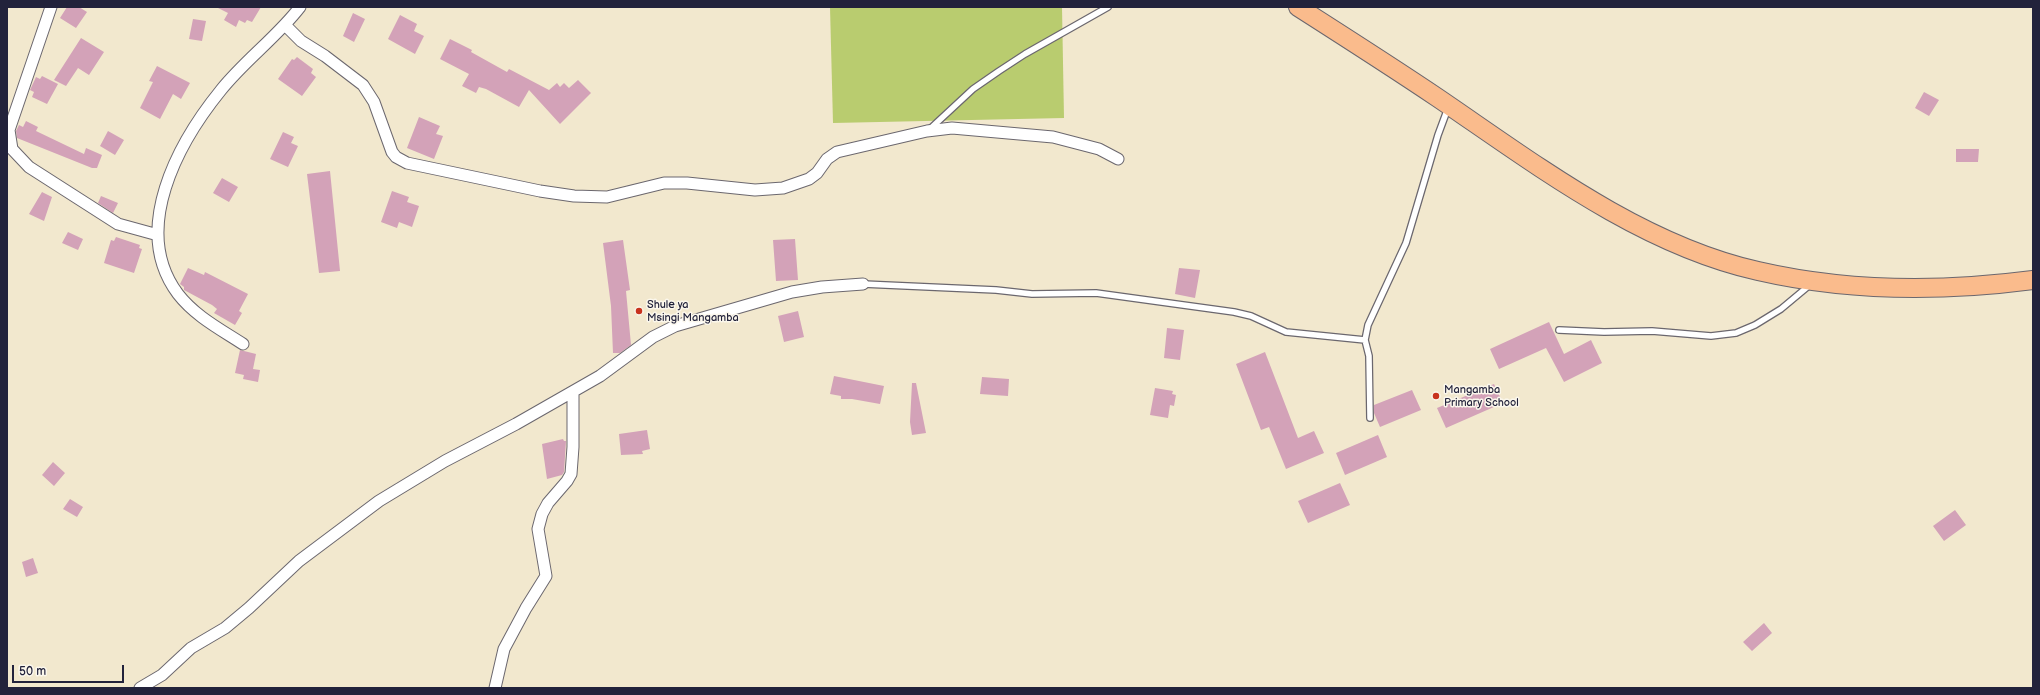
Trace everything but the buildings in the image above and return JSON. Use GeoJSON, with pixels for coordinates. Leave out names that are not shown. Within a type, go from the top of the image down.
{"type":"FeatureCollection","features":[{"type":"Feature","properties":{"kind":"main road"},"geometry":{"type":"LineString","coordinates":[[1298,7],[1449,106],[1534,164],[1629,220],[1682,246],[1758,271],[1814,282],[1881,288],[1933,289],[1984,286],[2033,280]]}},
{"type":"Feature","properties":{"kind":"street"},"geometry":{"type":"LineString","coordinates":[[51,7],[9,130],[12,149],[29,167],[104,216],[132,229],[158,235]]}},
{"type":"Feature","properties":{"kind":"street"},"geometry":{"type":"LineString","coordinates":[[243,344],[197,314],[179,296],[167,278],[163,266],[158,235],[161,197],[165,184],[194,129],[221,90],[285,25],[300,7]]}},
{"type":"Feature","properties":{"kind":"street"},"geometry":{"type":"LineString","coordinates":[[285,25],[302,41],[325,56],[363,85],[374,102],[392,152],[396,157],[407,163],[540,191],[574,196],[607,197],[664,183],[687,183],[755,190],[783,188],[809,179],[817,173],[827,159],[837,152],[927,131],[952,128],[1053,137],[1099,149],[1118,159]]}},
{"type":"Feature","properties":{"kind":"street"},"geometry":{"type":"LineString","coordinates":[[140,688],[162,675],[191,648],[225,628],[249,608],[299,561],[379,501],[445,461],[510,428],[600,376],[653,337],[674,326],[792,292],[822,287],[863,284]]}},
{"type":"Feature","properties":{"kind":"street"},"geometry":{"type":"LineString","coordinates":[[495,688],[504,649],[526,608],[546,576],[538,529],[542,514],[548,503],[567,480],[570,474],[573,447],[573,392]]}},
{"type":"Feature","properties":{"kind":"lane"},"geometry":{"type":"LineString","coordinates":[[927,131],[980,85],[1025,54],[1108,7]]}},
{"type":"Feature","properties":{"kind":"lane"},"geometry":{"type":"LineString","coordinates":[[1370,418],[1369,356],[1365,340],[1373,311],[1406,243],[1438,135],[1449,106]]}},
{"type":"Feature","properties":{"kind":"lane"},"geometry":{"type":"LineString","coordinates":[[1559,330],[1604,332],[1652,331],[1711,336],[1736,333],[1762,321],[1814,282]]}},
{"type":"Feature","properties":{"kind":"lane"},"geometry":{"type":"LineString","coordinates":[[863,284],[996,290],[1032,294],[1096,293],[1234,312],[1251,316],[1286,332],[1365,340]]}},
{"type":"Feature","properties":{"kind":"green space"},"geometry":{"type":"Polygon","coordinates":[[[830,7],[1062,7],[1064,118],[833,123],[830,7]]]}},
{"type":"Feature","properties":{"kind":"place","name":"Shule ya Msingi Mangamba"},"geometry":{"type":"Point","coordinates":[639,311]}},
{"type":"Feature","properties":{"kind":"place","name":"Mangamba Primary School"},"geometry":{"type":"Point","coordinates":[1436,396]}}]}
